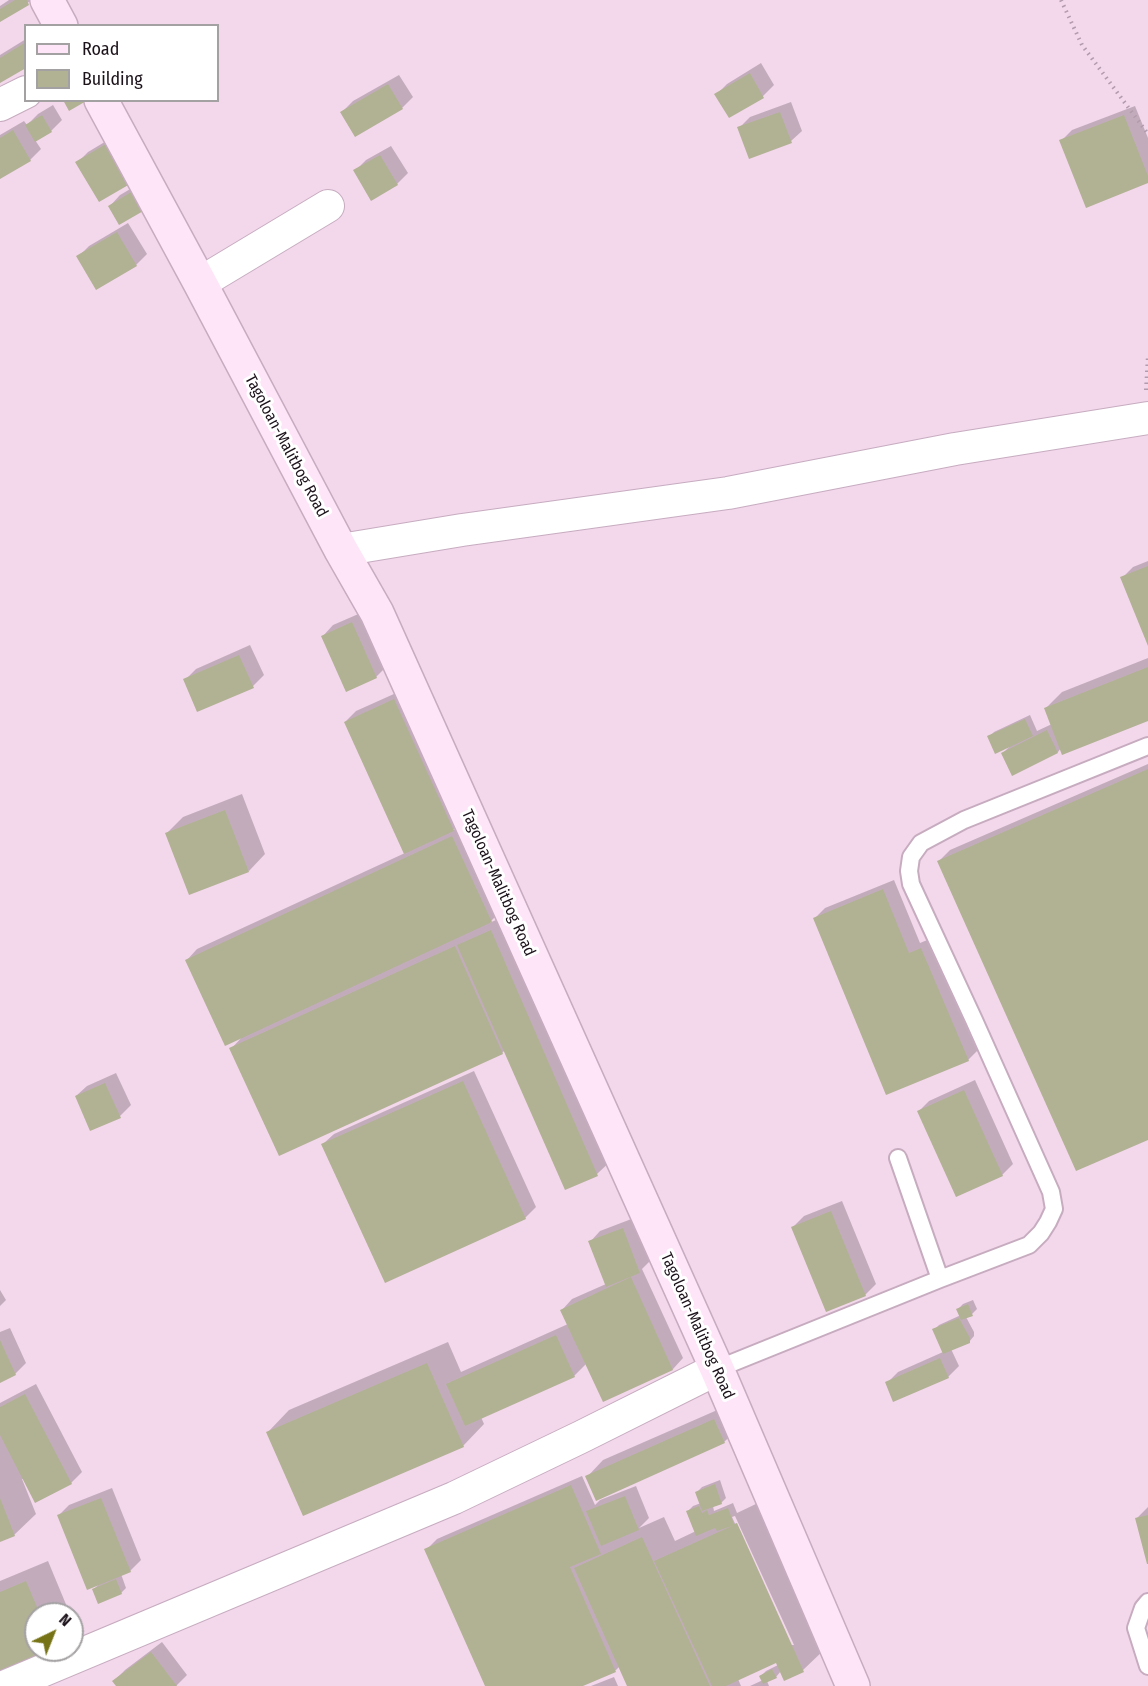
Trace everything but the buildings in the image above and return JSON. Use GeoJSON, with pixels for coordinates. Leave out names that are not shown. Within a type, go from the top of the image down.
{"type":"FeatureCollection","features":[{"type":"Feature","properties":{"kind":"main road"},"geometry":{"type":"LineString","coordinates":[[47,0],[60,24]]}},
{"type":"Feature","properties":{"kind":"main road","name":"Tagoloan-Malitbog Road"},"geometry":{"type":"LineString","coordinates":[[102,102],[377,614],[717,1369],[853,1686]]}},
{"type":"Feature","properties":{"kind":"street"},"geometry":{"type":"LineString","coordinates":[[0,105],[24,93]]}},
{"type":"Feature","properties":{"kind":"street"},"geometry":{"type":"LineString","coordinates":[[200,283],[328,206]]}},
{"type":"Feature","properties":{"kind":"street"},"geometry":{"type":"LineString","coordinates":[[341,550],[462,530],[728,493],[955,449],[1148,418]]}},
{"type":"Feature","properties":{"kind":"street"},"geometry":{"type":"LineString","coordinates":[[6,1686],[454,1498],[717,1369]]}},
{"type":"Feature","properties":{"kind":"lane"},"geometry":{"type":"LineString","coordinates":[[717,1369],[1029,1245],[1041,1233],[1054,1209],[1051,1192],[911,884],[909,871],[911,856],[921,843],[964,820],[1148,746]]}},
{"type":"Feature","properties":{"kind":"lane"},"geometry":{"type":"LineString","coordinates":[[898,1158],[940,1279]]}},
{"type":"Feature","properties":{"kind":"lane"},"geometry":{"type":"LineString","coordinates":[[1148,1602],[1143,1608],[1136,1628],[1148,1666]]}},
{"type":"Feature","properties":{"kind":"path"},"geometry":{"type":"LineString","coordinates":[[1061,0],[1083,45],[1148,134]]}}]}
